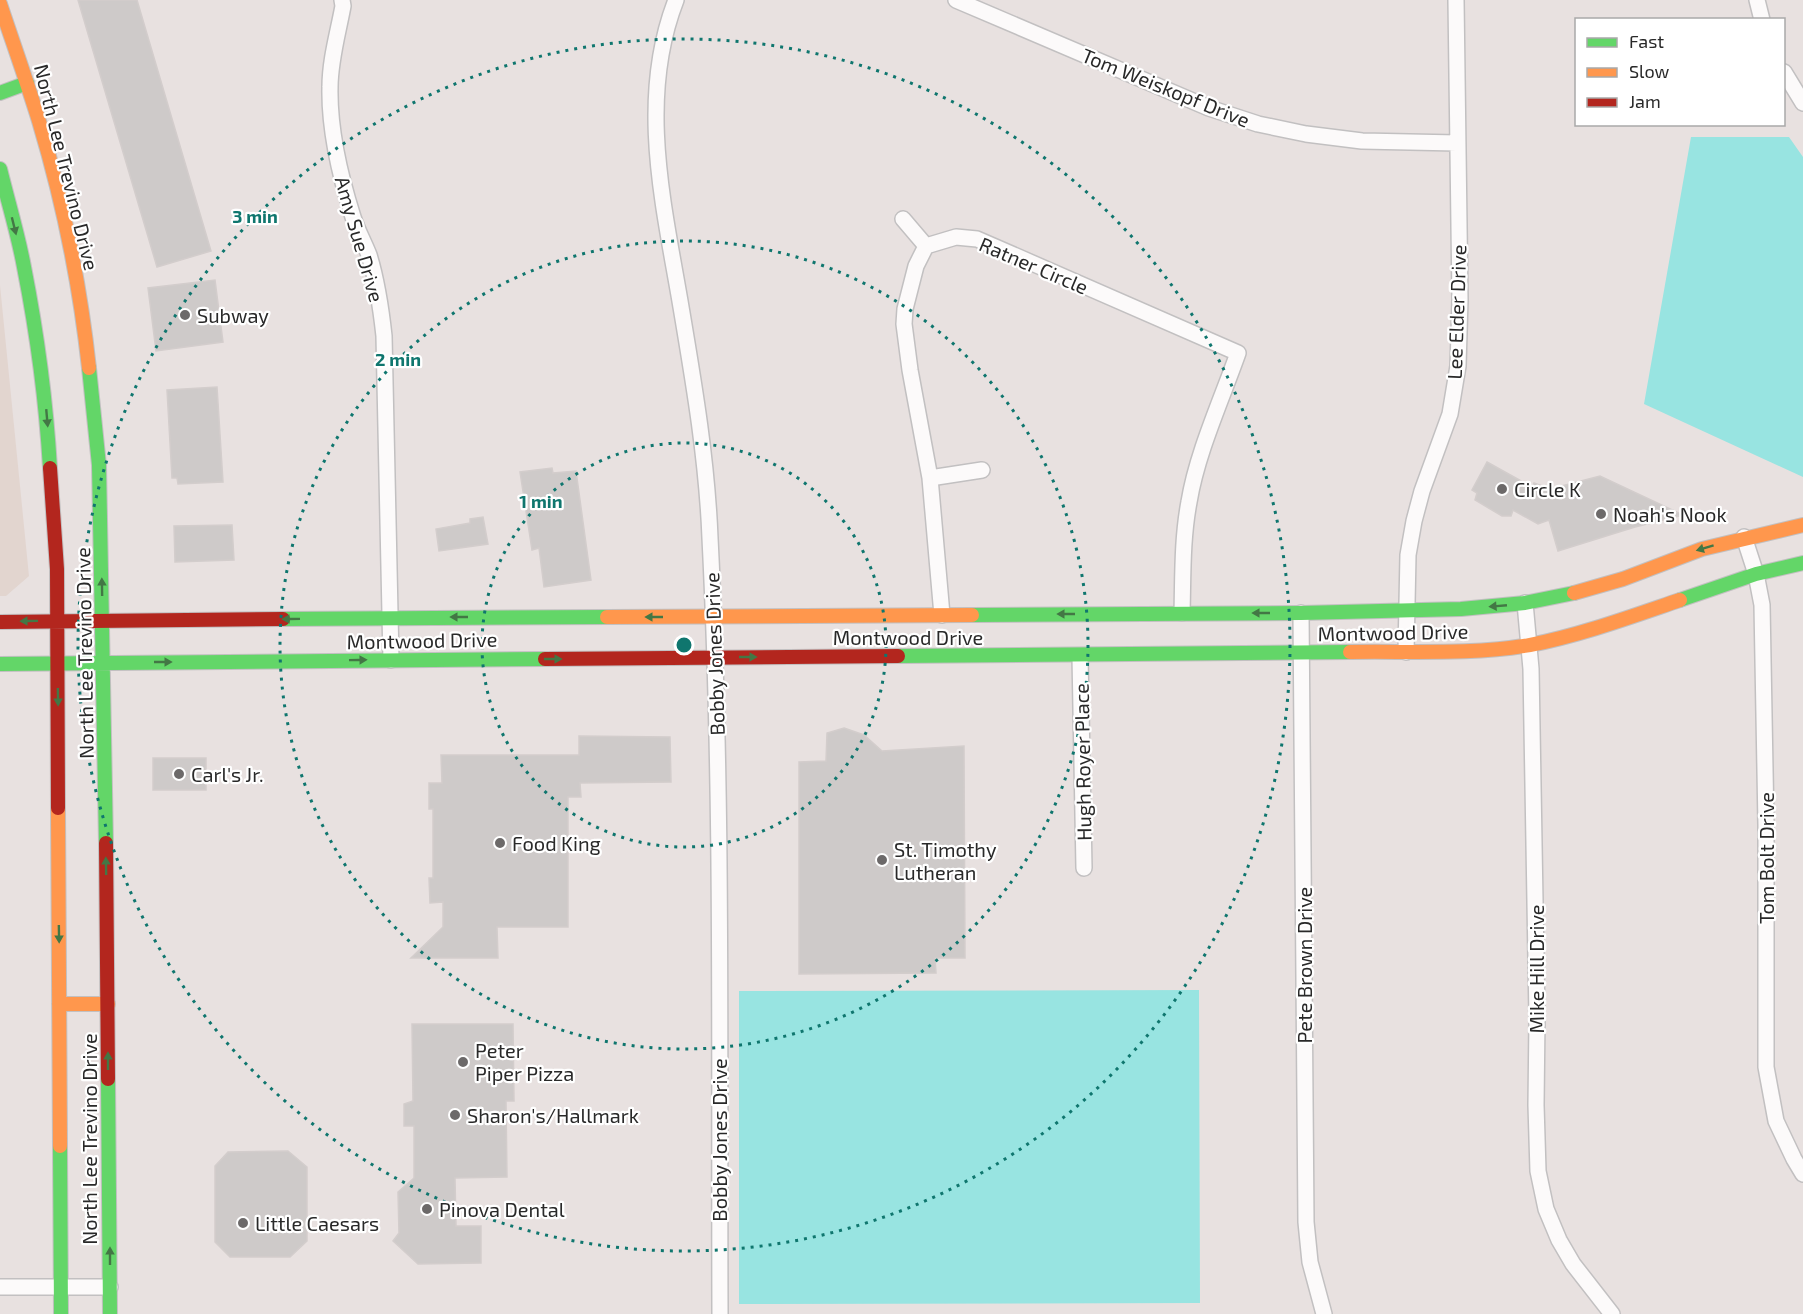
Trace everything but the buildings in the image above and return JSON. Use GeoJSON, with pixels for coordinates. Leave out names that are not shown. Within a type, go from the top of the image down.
{"type":"FeatureCollection","features":[{"type":"Feature","properties":{"kind":"main road","name":"North Lee Trevino Drive"},"geometry":{"type":"LineString","coordinates":[[0,4],[27,83],[58,196],[76,281],[87,354],[99,465],[104,663],[110,1314]]}},
{"type":"Feature","properties":{"kind":"main road"},"geometry":{"type":"LineString","coordinates":[[0,93],[27,83]]}},
{"type":"Feature","properties":{"kind":"main road","name":"North Lee Trevino Drive"},"geometry":{"type":"LineString","coordinates":[[0,169],[24,265],[37,342],[47,416],[57,569],[61,1314]]}},
{"type":"Feature","properties":{"kind":"main road","name":"Montwood Drive"},"geometry":{"type":"LineString","coordinates":[[0,622],[1406,612],[1525,603],[1581,592],[1623,579],[1702,549],[1744,537],[1803,525]]}},
{"type":"Feature","properties":{"kind":"main road","name":"Montwood Drive"},"geometry":{"type":"LineString","coordinates":[[0,664],[714,657],[1080,657],[1406,652],[1528,645],[1599,628],[1756,574],[1803,563]]}},
{"type":"Feature","properties":{"kind":"main road"},"geometry":{"type":"LineString","coordinates":[[58,1004],[108,1004]]}},
{"type":"Feature","properties":{"kind":"street","name":"Amy Sue Drive"},"geometry":{"type":"LineString","coordinates":[[342,0],[343,6],[330,87],[331,116],[339,162],[354,219],[369,255],[378,289],[384,336],[391,660]]}},
{"type":"Feature","properties":{"kind":"street","name":"Bobby Jones Drive"},"geometry":{"type":"LineString","coordinates":[[676,0],[661,49],[655,137],[700,415],[711,539],[720,885],[720,1314]]}},
{"type":"Feature","properties":{"kind":"street","name":"Tom Weiskopf Drive"},"geometry":{"type":"LineString","coordinates":[[956,0],[1209,108],[1258,124],[1306,134],[1362,141],[1457,143]]}},
{"type":"Feature","properties":{"kind":"street","name":"Lee Elder Drive"},"geometry":{"type":"LineString","coordinates":[[1406,652],[1408,555],[1414,521],[1422,491],[1450,414],[1458,366],[1460,300],[1456,0]]}},
{"type":"Feature","properties":{"kind":"street"},"geometry":{"type":"LineString","coordinates":[[1757,0],[1762,18]]}},
{"type":"Feature","properties":{"kind":"street"},"geometry":{"type":"LineString","coordinates":[[1785,74],[1803,103]]}},
{"type":"Feature","properties":{"kind":"street"},"geometry":{"type":"LineString","coordinates":[[903,219],[926,246],[916,266],[905,309],[904,324],[930,478],[942,615]]}},
{"type":"Feature","properties":{"kind":"street","name":"Ratner Circle"},"geometry":{"type":"LineString","coordinates":[[926,246],[956,237],[977,239],[1238,353],[1210,429],[1189,501],[1183,559],[1182,613]]}},
{"type":"Feature","properties":{"kind":"street"},"geometry":{"type":"LineString","coordinates":[[930,478],[982,470]]}},
{"type":"Feature","properties":{"kind":"street","name":"Tom Bolt Drive"},"geometry":{"type":"LineString","coordinates":[[1744,537],[1756,574],[1762,605],[1767,945],[1766,1067],[1776,1121],[1803,1174]]}},
{"type":"Feature","properties":{"kind":"street","name":"Mike Hill Drive"},"geometry":{"type":"LineString","coordinates":[[1525,603],[1531,669],[1538,1171],[1546,1209],[1559,1240],[1573,1264],[1612,1314]]}},
{"type":"Feature","properties":{"kind":"street","name":"Pete Brown Drive"},"geometry":{"type":"LineString","coordinates":[[1301,613],[1306,1222],[1313,1280],[1324,1314]]}},
{"type":"Feature","properties":{"kind":"street","name":"Hugh Royer Place"},"geometry":{"type":"LineString","coordinates":[[1080,657],[1084,868]]}},
{"type":"Feature","properties":{"kind":"street"},"geometry":{"type":"LineString","coordinates":[[0,1287],[110,1287]]}},
{"type":"Feature","properties":{"kind":"shaded area"},"geometry":{"type":"Polygon","coordinates":[[[0,285],[29,576],[6,596],[0,596],[0,285]]]}},
{"type":"Feature","properties":{"kind":"water"},"geometry":{"type":"Polygon","coordinates":[[[1691,137],[1789,137],[1803,157],[1803,477],[1644,404],[1691,137]]]}},
{"type":"Feature","properties":{"kind":"water"},"geometry":{"type":"Polygon","coordinates":[[[1199,990],[1200,1303],[739,1304],[739,991],[1199,990]]]}},
{"type":"Feature","properties":{"kind":"traffic: fast"},"geometry":{"type":"LineString","coordinates":[[0,93],[27,83]]}},
{"type":"Feature","properties":{"kind":"traffic: fast"},"geometry":{"type":"LineString","coordinates":[[0,169],[19,242],[33,317],[50,468]]}},
{"type":"Feature","properties":{"kind":"traffic: fast"},"geometry":{"type":"LineString","coordinates":[[89,368],[99,465],[106,843]]}},
{"type":"Feature","properties":{"kind":"traffic: fast"},"geometry":{"type":"LineString","coordinates":[[1680,600],[1756,574],[1803,563]]}},
{"type":"Feature","properties":{"kind":"traffic: fast"},"geometry":{"type":"LineString","coordinates":[[972,615],[1301,613],[1461,609],[1525,603],[1574,593]]}},
{"type":"Feature","properties":{"kind":"traffic: fast"},"geometry":{"type":"LineString","coordinates":[[283,619],[607,617]]}},
{"type":"Feature","properties":{"kind":"traffic: fast"},"geometry":{"type":"LineString","coordinates":[[898,656],[1350,652]]}},
{"type":"Feature","properties":{"kind":"traffic: fast"},"geometry":{"type":"LineString","coordinates":[[0,664],[545,659]]}},
{"type":"Feature","properties":{"kind":"traffic: fast"},"geometry":{"type":"LineString","coordinates":[[108,1079],[110,1314]]}},
{"type":"Feature","properties":{"kind":"traffic: fast"},"geometry":{"type":"LineString","coordinates":[[60,1146],[61,1314]]}},
{"type":"Feature","properties":{"kind":"traffic: slow"},"geometry":{"type":"LineString","coordinates":[[0,4],[39,121],[56,182],[76,274],[89,368]]}},
{"type":"Feature","properties":{"kind":"traffic: slow"},"geometry":{"type":"LineString","coordinates":[[1574,593],[1623,579],[1702,549],[1803,525]]}},
{"type":"Feature","properties":{"kind":"traffic: slow"},"geometry":{"type":"LineString","coordinates":[[1350,652],[1463,651],[1530,645],[1587,631],[1680,600]]}},
{"type":"Feature","properties":{"kind":"traffic: slow"},"geometry":{"type":"LineString","coordinates":[[607,617],[972,615]]}},
{"type":"Feature","properties":{"kind":"traffic: slow"},"geometry":{"type":"LineString","coordinates":[[58,808],[60,1146]]}},
{"type":"Feature","properties":{"kind":"traffic: slow"},"geometry":{"type":"LineString","coordinates":[[59,1004],[108,1004]]}},
{"type":"Feature","properties":{"kind":"traffic: jam"},"geometry":{"type":"LineString","coordinates":[[50,468],[57,569],[58,808]]}},
{"type":"Feature","properties":{"kind":"traffic: jam"},"geometry":{"type":"LineString","coordinates":[[0,622],[283,619]]}},
{"type":"Feature","properties":{"kind":"traffic: jam"},"geometry":{"type":"LineString","coordinates":[[545,659],[898,656]]}},
{"type":"Feature","properties":{"kind":"traffic: jam"},"geometry":{"type":"LineString","coordinates":[[106,843],[108,1079]]}},
{"type":"Feature","properties":{"kind":"place","name":"Subway"},"geometry":{"type":"Point","coordinates":[185,315]}},
{"type":"Feature","properties":{"kind":"place","name":"Circle K"},"geometry":{"type":"Point","coordinates":[1502,489]}},
{"type":"Feature","properties":{"kind":"place","name":"Noah's Nook"},"geometry":{"type":"Point","coordinates":[1601,514]}},
{"type":"Feature","properties":{"kind":"place","name":"Carl's Jr."},"geometry":{"type":"Point","coordinates":[179,774]}},
{"type":"Feature","properties":{"kind":"place","name":"Food King"},"geometry":{"type":"Point","coordinates":[500,843]}},
{"type":"Feature","properties":{"kind":"place","name":"St. Timothy Lutheran"},"geometry":{"type":"Point","coordinates":[882,860]}},
{"type":"Feature","properties":{"kind":"place","name":"Peter Piper Pizza"},"geometry":{"type":"Point","coordinates":[463,1062]}},
{"type":"Feature","properties":{"kind":"place","name":"Sharon's/Hallmark"},"geometry":{"type":"Point","coordinates":[455,1115]}},
{"type":"Feature","properties":{"kind":"place","name":"Pinova Dental"},"geometry":{"type":"Point","coordinates":[427,1209]}},
{"type":"Feature","properties":{"kind":"place","name":"Little Caesars"},"geometry":{"type":"Point","coordinates":[243,1223]}}]}
